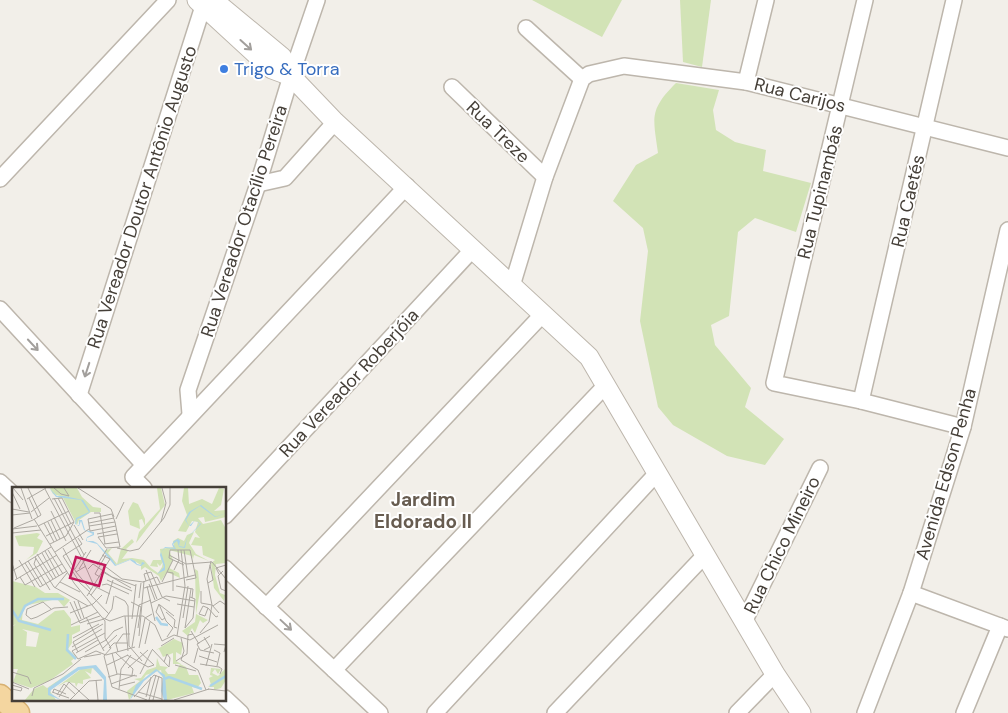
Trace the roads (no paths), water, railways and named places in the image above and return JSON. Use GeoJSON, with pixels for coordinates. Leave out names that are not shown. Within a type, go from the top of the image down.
{"type":"FeatureCollection","features":[{"type":"Feature","properties":{"kind":"street"},"geometry":{"type":"LineString","coordinates":[[0,179],[168,0]]}},
{"type":"Feature","properties":{"kind":"street","name":"Rua Vereador Otacílio Pereira"},"geometry":{"type":"LineString","coordinates":[[190,414],[188,390],[258,184],[291,76],[317,0]]}},
{"type":"Feature","properties":{"kind":"street"},"geometry":{"type":"LineString","coordinates":[[746,82],[766,0]]}},
{"type":"Feature","properties":{"kind":"street","name":"Rua Tupinambás"},"geometry":{"type":"LineString","coordinates":[[861,401],[774,383],[865,0]]}},
{"type":"Feature","properties":{"kind":"street","name":"Rua Caetés"},"geometry":{"type":"LineString","coordinates":[[861,401],[954,0]]}},
{"type":"Feature","properties":{"kind":"street"},"geometry":{"type":"LineString","coordinates":[[205,2],[282,57],[291,76],[335,122],[589,358],[775,674],[801,713]]}},
{"type":"Feature","properties":{"kind":"street","name":"Rua Vereador Doutor Antônio Augusto"},"geometry":{"type":"LineString","coordinates":[[79,394],[205,2]]}},
{"type":"Feature","properties":{"kind":"street"},"geometry":{"type":"LineString","coordinates":[[512,286],[545,177],[585,77],[526,28]]}},
{"type":"Feature","properties":{"kind":"street","name":"Rua Carijos"},"geometry":{"type":"LineString","coordinates":[[585,77],[624,66],[746,82],[841,104],[1008,148]]}},
{"type":"Feature","properties":{"kind":"street","name":"Rua Treze"},"geometry":{"type":"LineString","coordinates":[[452,87],[545,177]]}},
{"type":"Feature","properties":{"kind":"street"},"geometry":{"type":"LineString","coordinates":[[258,184],[285,178],[335,122]]}},
{"type":"Feature","properties":{"kind":"street"},"geometry":{"type":"LineString","coordinates":[[143,487],[133,477],[190,414],[406,186]]}},
{"type":"Feature","properties":{"kind":"street","name":"Avenida Edson Penha"},"geometry":{"type":"LineString","coordinates":[[865,713],[911,593],[963,427],[1004,262],[1008,230]]}},
{"type":"Feature","properties":{"kind":"street","name":"Rua Vereador Roberjóia"},"geometry":{"type":"LineString","coordinates":[[226,515],[473,249]]}},
{"type":"Feature","properties":{"kind":"street"},"geometry":{"type":"LineString","coordinates":[[0,309],[144,465]]}},
{"type":"Feature","properties":{"kind":"street"},"geometry":{"type":"LineString","coordinates":[[266,607],[542,315]]}},
{"type":"Feature","properties":{"kind":"street"},"geometry":{"type":"LineString","coordinates":[[334,670],[606,385]]}},
{"type":"Feature","properties":{"kind":"street"},"geometry":{"type":"LineString","coordinates":[[861,401],[963,427]]}},
{"type":"Feature","properties":{"kind":"street","name":"Rua Chico Mineiro"},"geometry":{"type":"LineString","coordinates":[[744,622],[820,468]]}},
{"type":"Feature","properties":{"kind":"street"},"geometry":{"type":"LineString","coordinates":[[435,713],[657,473]]}},
{"type":"Feature","properties":{"kind":"street"},"geometry":{"type":"LineString","coordinates":[[0,482],[12,494]]}},
{"type":"Feature","properties":{"kind":"street"},"geometry":{"type":"LineString","coordinates":[[555,713],[704,554]]}},
{"type":"Feature","properties":{"kind":"street"},"geometry":{"type":"LineString","coordinates":[[226,569],[380,713]]}},
{"type":"Feature","properties":{"kind":"street"},"geometry":{"type":"LineString","coordinates":[[911,593],[1004,628],[964,713]]}},
{"type":"Feature","properties":{"kind":"street"},"geometry":{"type":"LineString","coordinates":[[737,713],[775,674]]}},
{"type":"Feature","properties":{"kind":"street"},"geometry":{"type":"LineString","coordinates":[[226,699],[242,713]]}},
{"type":"Feature","properties":{"kind":"place","name":"Trigo & Torra"},"geometry":{"type":"Point","coordinates":[224,69]}},
{"type":"Feature","properties":{"kind":"district","name":"Jardim Eldorado II"},"geometry":{"type":"Point","coordinates":[423,510]}}]}
